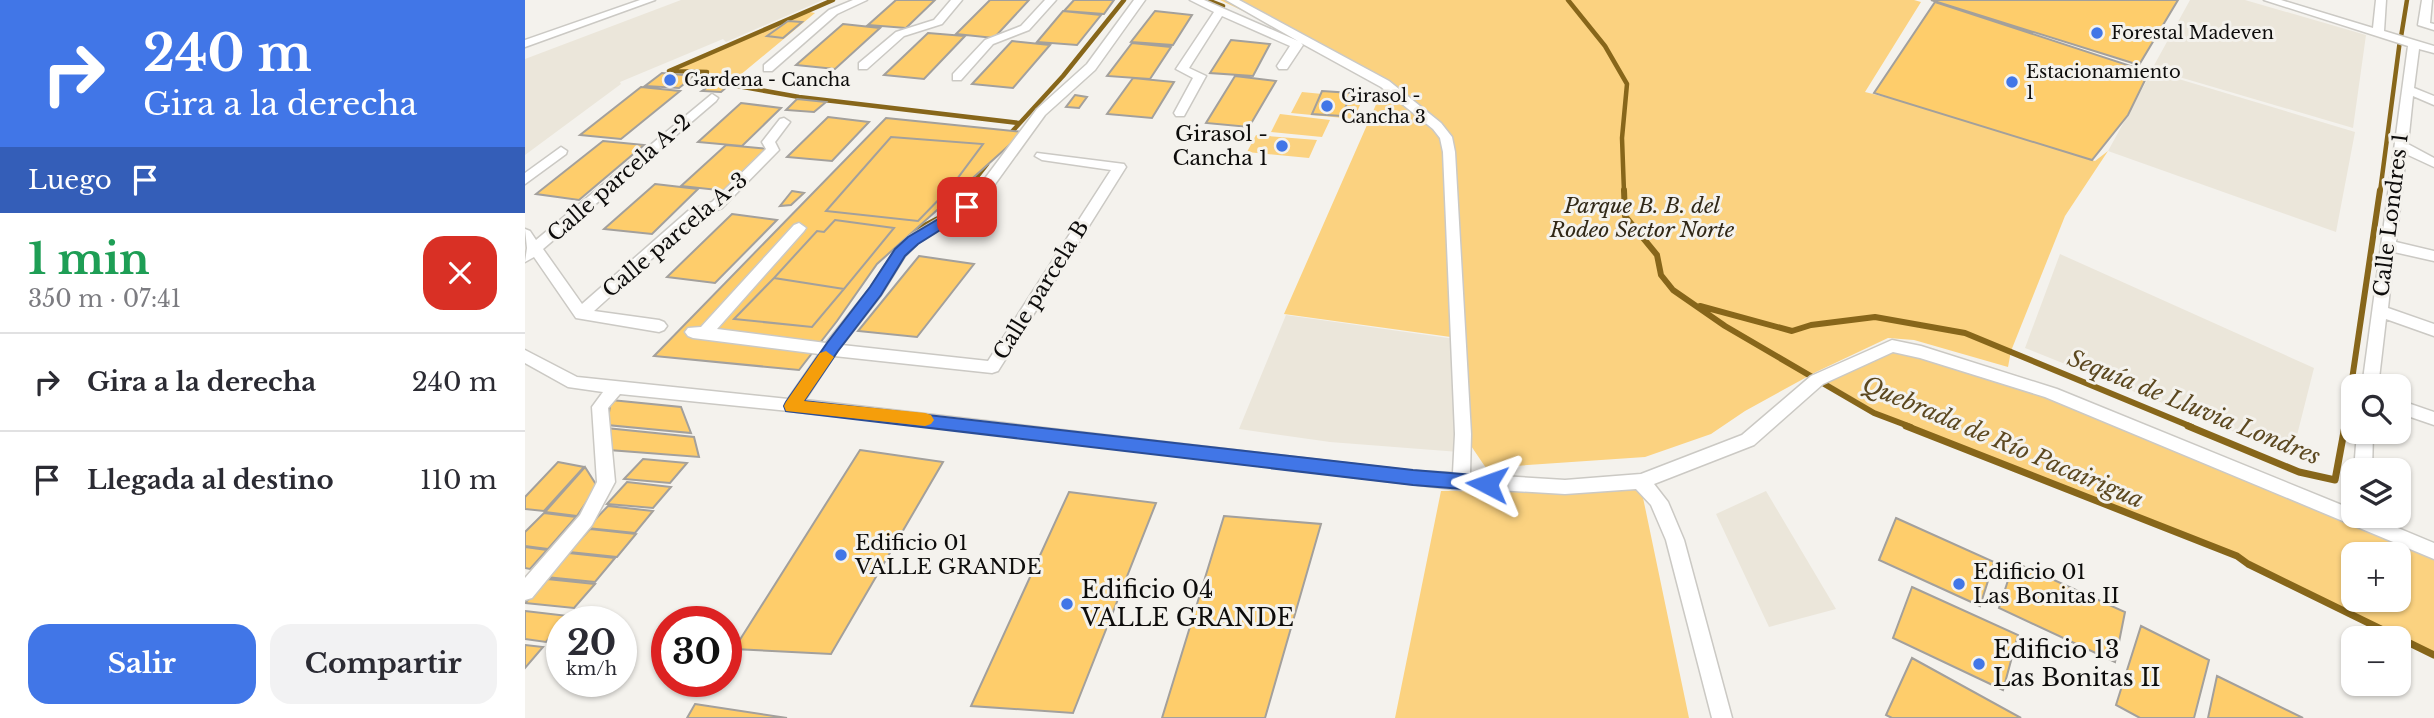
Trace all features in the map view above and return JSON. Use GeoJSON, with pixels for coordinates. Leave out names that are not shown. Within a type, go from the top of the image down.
{"type":"FeatureCollection","features":[{"type":"Feature","properties":{"kind":"street"},"geometry":{"type":"LineString","coordinates":[[525,44],[649,0]]}},
{"type":"Feature","properties":{"kind":"street"},"geometry":{"type":"LineString","coordinates":[[768,68],[833,12],[862,0]]}},
{"type":"Feature","properties":{"kind":"street"},"geometry":{"type":"LineString","coordinates":[[863,66],[900,34],[937,22],[957,0]]}},
{"type":"Feature","properties":{"kind":"street"},"geometry":{"type":"LineString","coordinates":[[957,77],[989,43],[1025,29],[1051,0]]}},
{"type":"Feature","properties":{"kind":"street"},"geometry":{"type":"LineString","coordinates":[[792,406],[830,350],[876,291],[900,253],[913,240],[967,207],[985,188],[1041,112],[1091,67],[1140,0]]}},
{"type":"Feature","properties":{"kind":"street"},"geometry":{"type":"LineString","coordinates":[[1195,0],[1297,45],[1283,66]]}},
{"type":"Feature","properties":{"kind":"street"},"geometry":{"type":"LineString","coordinates":[[1231,0],[1385,84],[1437,126],[1446,137],[1463,420],[1461,482]]}},
{"type":"Feature","properties":{"kind":"street"},"geometry":{"type":"LineString","coordinates":[[2269,0],[2434,50]]}},
{"type":"Feature","properties":{"kind":"street"},"geometry":{"type":"LineString","coordinates":[[2378,32],[2381,0]]}},
{"type":"Feature","properties":{"kind":"street"},"geometry":{"type":"LineString","coordinates":[[2427,0],[2424,25],[2434,27]]}},
{"type":"Feature","properties":{"kind":"street"},"geometry":{"type":"LineString","coordinates":[[1180,113],[1200,76],[1182,69],[1220,11]]}},
{"type":"Feature","properties":{"kind":"street","name":"Calle Londres 1"},"geometry":{"type":"LineString","coordinates":[[2372,374],[2414,43]]}},
{"type":"Feature","properties":{"kind":"street"},"geometry":{"type":"LineString","coordinates":[[2407,89],[2434,101]]}},
{"type":"Feature","properties":{"kind":"street","name":"Calle parcela A-2"},"geometry":{"type":"LineString","coordinates":[[530,253],[712,98]]}},
{"type":"Feature","properties":{"kind":"street","name":"Calle parcela A-3"},"geometry":{"type":"LineString","coordinates":[[581,314],[694,214],[717,205],[773,149],[768,142],[784,122]]}},
{"type":"Feature","properties":{"kind":"street"},"geometry":{"type":"LineString","coordinates":[[2400,145],[2434,163]]}},
{"type":"Feature","properties":{"kind":"street"},"geometry":{"type":"LineString","coordinates":[[525,180],[561,151]]}},
{"type":"Feature","properties":{"kind":"street","name":"Calle parcela B"},"geometry":{"type":"LineString","coordinates":[[799,228],[699,333],[992,367],[1119,167],[1042,156]]}},
{"type":"Feature","properties":{"kind":"street"},"geometry":{"type":"LineString","coordinates":[[525,234],[530,253],[581,314],[659,326]]}},
{"type":"Feature","properties":{"kind":"street"},"geometry":{"type":"LineString","coordinates":[[2388,245],[2434,256]]}},
{"type":"Feature","properties":{"kind":"street"},"geometry":{"type":"LineString","coordinates":[[2379,311],[2434,330]]}},
{"type":"Feature","properties":{"kind":"street"},"geometry":{"type":"LineString","coordinates":[[525,356],[574,383],[1461,482],[1565,487],[1638,481],[1748,440],[1817,380],[1892,346],[1921,352],[2051,393],[2341,510]]}},
{"type":"Feature","properties":{"kind":"street"},"geometry":{"type":"LineString","coordinates":[[525,592],[586,520],[606,482],[600,407],[616,388]]}},
{"type":"Feature","properties":{"kind":"street"},"geometry":{"type":"LineString","coordinates":[[2411,410],[2434,419]]}},
{"type":"Feature","properties":{"kind":"street"},"geometry":{"type":"LineString","coordinates":[[1638,481],[1647,486],[1665,512],[1675,540],[1722,718]]}},
{"type":"Feature","properties":{"kind":"street"},"geometry":{"type":"LineString","coordinates":[[2382,528],[2434,551]]}},
{"type":"Feature","properties":{"kind":"shaded area"},"geometry":{"type":"Polygon","coordinates":[[[681,0],[823,0],[726,42],[723,39],[620,82],[621,84],[525,155],[525,59],[681,0]]]}},
{"type":"Feature","properties":{"kind":"shaded area"},"geometry":{"type":"Polygon","coordinates":[[[2190,0],[2245,0],[2366,35],[2353,128],[2152,69],[2190,0]]]}},
{"type":"Feature","properties":{"kind":"shaded area"},"geometry":{"type":"Polygon","coordinates":[[[2152,71],[2355,132],[2336,232],[2108,151],[2152,71]]]}},
{"type":"Feature","properties":{"kind":"shaded area"},"geometry":{"type":"Polygon","coordinates":[[[2060,254],[2314,368],[2292,455],[2025,348],[2060,254]]]}},
{"type":"Feature","properties":{"kind":"shaded area"},"geometry":{"type":"Polygon","coordinates":[[[1286,315],[1455,339],[1459,452],[1330,442],[1239,429],[1286,315]]]}},
{"type":"Feature","properties":{"kind":"shaded area"},"geometry":{"type":"Polygon","coordinates":[[[1766,491],[1836,609],[1769,627],[1716,514],[1766,491]]]}},
{"type":"Feature","properties":{"kind":"green space","name":"Parque B. B. del Rodeo Sector Norte"},"geometry":{"type":"Polygon","coordinates":[[[1220,0],[1914,0],[1921,2],[1865,92],[2095,161],[2108,151],[2065,216],[2011,351],[2008,367],[1914,340],[1888,338],[1816,372],[1745,411],[1711,434],[1645,457],[1486,468],[1463,434],[1458,338],[1284,314],[1385,84],[1317,46],[1220,0]]]}},
{"type":"Feature","properties":{"kind":"green space"},"geometry":{"type":"Polygon","coordinates":[[[805,11],[815,13],[739,76],[675,69],[805,11]]]}},
{"type":"Feature","properties":{"kind":"green space","name":"Girasol - Cancha 3"},"geometry":{"type":"Polygon","coordinates":[[[1302,92],[1363,98],[1354,119],[1291,113],[1302,92]]]}},
{"type":"Feature","properties":{"kind":"green space"},"geometry":{"type":"Polygon","coordinates":[[[1280,114],[1330,120],[1322,137],[1271,132],[1280,114]]]}},
{"type":"Feature","properties":{"kind":"green space","name":"Girasol - Cancha 1"},"geometry":{"type":"Polygon","coordinates":[[[1256,135],[1317,140],[1309,158],[1247,152],[1256,135]]]}},
{"type":"Feature","properties":{"kind":"green space"},"geometry":{"type":"Polygon","coordinates":[[[1893,349],[2094,413],[2341,514],[2341,528],[2375,528],[2410,542],[2341,542],[2341,608],[2235,553],[1877,412],[1823,380],[1893,349]]]}},
{"type":"Feature","properties":{"kind":"green space"},"geometry":{"type":"Polygon","coordinates":[[[1641,488],[1689,718],[1395,718],[1441,491],[1641,488]]]}},
{"type":"Feature","properties":{"kind":"green space"},"geometry":{"type":"Polygon","coordinates":[[[2411,543],[2434,552],[2434,654],[2411,643],[2411,626],[2377,626],[2348,612],[2411,612],[2411,543]]]}},
{"type":"Feature","properties":{"kind":"building"},"geometry":{"type":"Polygon","coordinates":[[[896,0],[935,0],[906,28],[868,25],[896,0]]]}},
{"type":"Feature","properties":{"kind":"building"},"geometry":{"type":"Polygon","coordinates":[[[990,0],[1029,0],[994,38],[956,34],[990,0]]]}},
{"type":"Feature","properties":{"kind":"building"},"geometry":{"type":"Polygon","coordinates":[[[1074,0],[1114,0],[1104,14],[1064,11],[1074,0]]]}},
{"type":"Feature","properties":{"kind":"building","name":"Forestal Madeven"},"geometry":{"type":"Polygon","coordinates":[[[1931,0],[2178,0],[2139,65],[1931,0]]]}},
{"type":"Feature","properties":{"kind":"building","name":"Estacionamiento 1"},"geometry":{"type":"Polygon","coordinates":[[[1935,2],[2149,72],[2128,115],[2092,160],[1874,93],[1935,2]]]}},
{"type":"Feature","properties":{"kind":"building"},"geometry":{"type":"Polygon","coordinates":[[[1063,11],[1101,15],[1077,45],[1037,42],[1063,11]]]}},
{"type":"Feature","properties":{"kind":"building"},"geometry":{"type":"Polygon","coordinates":[[[1155,11],[1192,15],[1173,45],[1131,42],[1155,11]]]}},
{"type":"Feature","properties":{"kind":"building"},"geometry":{"type":"Polygon","coordinates":[[[788,21],[802,22],[783,38],[767,36],[788,21]]]}},
{"type":"Feature","properties":{"kind":"building"},"geometry":{"type":"Polygon","coordinates":[[[843,24],[880,28],[835,69],[796,65],[843,24]]]}},
{"type":"Feature","properties":{"kind":"building"},"geometry":{"type":"Polygon","coordinates":[[[928,33],[965,36],[924,79],[884,75],[928,33]]]}},
{"type":"Feature","properties":{"kind":"building"},"geometry":{"type":"Polygon","coordinates":[[[1231,40],[1270,44],[1253,76],[1210,73],[1231,40]]]}},
{"type":"Feature","properties":{"kind":"building"},"geometry":{"type":"Polygon","coordinates":[[[1012,41],[1050,45],[1013,88],[972,84],[1012,41]]]}},
{"type":"Feature","properties":{"kind":"building"},"geometry":{"type":"Polygon","coordinates":[[[1132,43],[1171,47],[1150,79],[1107,76],[1132,43]]]}},
{"type":"Feature","properties":{"kind":"building","name":"Gardena - Cancha"},"geometry":{"type":"Polygon","coordinates":[[[662,73],[694,76],[679,88],[645,86],[662,73]]]}},
{"type":"Feature","properties":{"kind":"building"},"geometry":{"type":"Polygon","coordinates":[[[1235,76],[1276,81],[1249,127],[1206,123],[1235,76]]]}},
{"type":"Feature","properties":{"kind":"building"},"geometry":{"type":"Polygon","coordinates":[[[1133,78],[1174,82],[1152,118],[1107,114],[1133,78]]]}},
{"type":"Feature","properties":{"kind":"building"},"geometry":{"type":"Polygon","coordinates":[[[713,84],[728,86],[721,92],[702,91],[713,84]]]}},
{"type":"Feature","properties":{"kind":"building"},"geometry":{"type":"Polygon","coordinates":[[[641,87],[680,91],[621,139],[580,135],[641,87]]]}},
{"type":"Feature","properties":{"kind":"building"},"geometry":{"type":"Polygon","coordinates":[[[1322,91],[1351,93],[1342,116],[1312,114],[1322,91]]]}},
{"type":"Feature","properties":{"kind":"building"},"geometry":{"type":"Polygon","coordinates":[[[1075,95],[1087,97],[1079,108],[1066,107],[1075,95]]]}},
{"type":"Feature","properties":{"kind":"building"},"geometry":{"type":"Polygon","coordinates":[[[797,99],[826,102],[814,112],[786,110],[797,99]]]}},
{"type":"Feature","properties":{"kind":"building"},"geometry":{"type":"Polygon","coordinates":[[[741,103],[781,108],[742,146],[698,142],[741,103]]]}},
{"type":"Feature","properties":{"kind":"building"},"geometry":{"type":"Polygon","coordinates":[[[828,117],[869,122],[832,161],[787,157],[828,117]]]}},
{"type":"Feature","properties":{"kind":"building"},"geometry":{"type":"Polygon","coordinates":[[[886,118],[1024,132],[877,264],[799,370],[654,356],[886,118]]]}},
{"type":"Feature","properties":{"kind":"building"},"geometry":{"type":"Polygon","coordinates":[[[891,137],[983,144],[951,187],[918,221],[826,211],[891,137]]]}},
{"type":"Feature","properties":{"kind":"building"},"geometry":{"type":"Polygon","coordinates":[[[603,141],[644,145],[579,200],[536,194],[603,141]]]}},
{"type":"Feature","properties":{"kind":"building"},"geometry":{"type":"Polygon","coordinates":[[[726,145],[768,149],[727,191],[681,186],[726,145]]]}},
{"type":"Feature","properties":{"kind":"building"},"geometry":{"type":"Polygon","coordinates":[[[655,184],[698,189],[652,234],[604,229],[655,184]]]}},
{"type":"Feature","properties":{"kind":"building"},"geometry":{"type":"Polygon","coordinates":[[[792,191],[804,193],[791,205],[780,206],[792,191]]]}},
{"type":"Feature","properties":{"kind":"building"},"geometry":{"type":"Polygon","coordinates":[[[732,214],[777,220],[715,283],[667,277],[732,214]]]}},
{"type":"Feature","properties":{"kind":"building"},"geometry":{"type":"Polygon","coordinates":[[[835,220],[894,228],[844,289],[774,278],[817,231],[824,232],[835,220]]]}},
{"type":"Feature","properties":{"kind":"building"},"geometry":{"type":"Polygon","coordinates":[[[919,256],[974,264],[917,337],[858,331],[919,256]]]}},
{"type":"Feature","properties":{"kind":"building"},"geometry":{"type":"Polygon","coordinates":[[[774,278],[844,289],[812,327],[734,319],[774,278]]]}},
{"type":"Feature","properties":{"kind":"building"},"geometry":{"type":"Polygon","coordinates":[[[611,400],[681,407],[691,433],[607,425],[611,400]]]}},
{"type":"Feature","properties":{"kind":"building"},"geometry":{"type":"Polygon","coordinates":[[[606,428],[694,437],[699,457],[609,450],[606,428]]]}},
{"type":"Feature","properties":{"kind":"building","name":"Edificio 01 VALLE GRANDE"},"geometry":{"type":"Polygon","coordinates":[[[860,450],[943,462],[831,654],[742,649],[742,636],[860,450]]]}},
{"type":"Feature","properties":{"kind":"building"},"geometry":{"type":"Polygon","coordinates":[[[643,459],[687,463],[670,483],[624,479],[643,459]]]}},
{"type":"Feature","properties":{"kind":"building"},"geometry":{"type":"Polygon","coordinates":[[[558,462],[584,467],[544,511],[525,509],[525,497],[558,462]]]}},
{"type":"Feature","properties":{"kind":"building"},"geometry":{"type":"Polygon","coordinates":[[[585,467],[597,486],[577,516],[545,512],[585,467]]]}},
{"type":"Feature","properties":{"kind":"building"},"geometry":{"type":"Polygon","coordinates":[[[627,482],[671,487],[653,508],[607,504],[627,482]]]}},
{"type":"Feature","properties":{"kind":"building","name":"Edificio 04 VALLE GRANDE"},"geometry":{"type":"Polygon","coordinates":[[[1069,492],[1156,503],[1073,713],[971,706],[1069,492]]]}},
{"type":"Feature","properties":{"kind":"building"},"geometry":{"type":"Polygon","coordinates":[[[608,506],[653,511],[635,533],[587,528],[608,506]]]}},
{"type":"Feature","properties":{"kind":"building"},"geometry":{"type":"Polygon","coordinates":[[[544,513],[576,517],[548,549],[525,546],[525,532],[544,513]]]}},
{"type":"Feature","properties":{"kind":"building"},"geometry":{"type":"Polygon","coordinates":[[[1224,516],[1321,524],[1265,718],[1162,718],[1224,516]]]}},
{"type":"Feature","properties":{"kind":"building","name":"Edificio 01 Las Bonitas II"},"geometry":{"type":"Polygon","coordinates":[[[1896,518],[1994,562],[1980,606],[1879,560],[1896,518]]]}},
{"type":"Feature","properties":{"kind":"building"},"geometry":{"type":"Polygon","coordinates":[[[590,529],[636,534],[617,557],[569,552],[590,529]]]}},
{"type":"Feature","properties":{"kind":"building"},"geometry":{"type":"Polygon","coordinates":[[[525,547],[547,550],[530,569],[525,568],[525,547]]]}},
{"type":"Feature","properties":{"kind":"building"},"geometry":{"type":"Polygon","coordinates":[[[569,553],[615,558],[595,582],[546,577],[569,553]]]}},
{"type":"Feature","properties":{"kind":"building"},"geometry":{"type":"Polygon","coordinates":[[[2014,562],[2125,612],[2115,662],[1999,608],[2014,562]]]}},
{"type":"Feature","properties":{"kind":"building"},"geometry":{"type":"Polygon","coordinates":[[[547,579],[595,584],[576,606],[525,603],[547,579]]]}},
{"type":"Feature","properties":{"kind":"building","name":"Edificio 13 Las Bonitas II"},"geometry":{"type":"Polygon","coordinates":[[[1912,587],[2018,635],[2003,690],[1893,638],[1912,587]]]}},
{"type":"Feature","properties":{"kind":"building"},"geometry":{"type":"Polygon","coordinates":[[[525,611],[546,613],[546,642],[525,639],[525,611]]]}},
{"type":"Feature","properties":{"kind":"building"},"geometry":{"type":"Polygon","coordinates":[[[2141,626],[2209,660],[2194,718],[2140,718],[2116,705],[2141,626]]]}},
{"type":"Feature","properties":{"kind":"building"},"geometry":{"type":"Polygon","coordinates":[[[525,645],[543,647],[525,668],[525,645]]]}},
{"type":"Feature","properties":{"kind":"building"},"geometry":{"type":"Polygon","coordinates":[[[1912,658],[2021,718],[1892,718],[1886,715],[1912,658]]]}},
{"type":"Feature","properties":{"kind":"building"},"geometry":{"type":"Polygon","coordinates":[[[2217,676],[2303,718],[2208,718],[2217,676]]]}},
{"type":"Feature","properties":{"kind":"building"},"geometry":{"type":"Polygon","coordinates":[[[695,704],[787,718],[687,718],[695,704]]]}},
{"type":"Feature","properties":{"kind":"waterway"},"geometry":{"type":"LineString","coordinates":[[833,0],[669,71],[707,72],[704,80],[799,97],[1019,123]]}},
{"type":"Feature","properties":{"kind":"waterway"},"geometry":{"type":"LineString","coordinates":[[1008,136],[1063,76],[1124,0]]}},
{"type":"Feature","properties":{"kind":"waterway"},"geometry":{"type":"LineString","coordinates":[[1207,0],[1223,6]]}},
{"type":"Feature","properties":{"kind":"waterway","name":"Quebrada de Río Pacairigua"},"geometry":{"type":"LineString","coordinates":[[1568,0],[1605,46],[1627,84],[1622,138],[1624,192]]}},
{"type":"Feature","properties":{"kind":"waterway"},"geometry":{"type":"LineString","coordinates":[[2401,37],[2407,0]]}},
{"type":"Feature","properties":{"kind":"waterway","name":"Sequía de Lluvia Londres"},"geometry":{"type":"LineString","coordinates":[[2380,192],[2400,40]]}},
{"type":"Feature","properties":{"kind":"waterway"},"geometry":{"type":"LineString","coordinates":[[965,192],[987,164]]}},
{"type":"Feature","properties":{"kind":"waterway"},"geometry":{"type":"LineString","coordinates":[[905,236],[946,215],[966,190]]}},
{"type":"Feature","properties":{"kind":"waterway","name":"Quebrada de Río Pacairigua"},"geometry":{"type":"LineString","coordinates":[[1624,190],[1625,216],[1657,255],[1661,275],[1673,290],[1725,326],[1874,413],[1911,427]]}},
{"type":"Feature","properties":{"kind":"waterway","name":"Sequía de Lluvia Londres"},"geometry":{"type":"LineString","coordinates":[[2353,374],[2380,190]]}},
{"type":"Feature","properties":{"kind":"waterway","name":"Sequía de Lluvia Londres"},"geometry":{"type":"LineString","coordinates":[[1700,306],[1792,331],[1811,325],[1875,317],[1965,333],[2192,427]]}},
{"type":"Feature","properties":{"kind":"waterway","name":"Quebrada de Río Pacairigua"},"geometry":{"type":"LineString","coordinates":[[1906,426],[2237,556],[2248,564],[2434,655]]}},
{"type":"Feature","properties":{"kind":"waterway","name":"Sequía de Lluvia Londres"},"geometry":{"type":"LineString","coordinates":[[2188,426],[2299,472],[2335,480],[2342,444]]}},
{"type":"Feature","properties":{"kind":"slow traffic"},"geometry":{"type":"LineString","coordinates":[[826,357],[792,406],[925,420]]}},
{"type":"Feature","properties":{"kind":"place","name":"Forestal Madeven"},"geometry":{"type":"Point","coordinates":[2097,33]}},
{"type":"Feature","properties":{"kind":"place","name":"Gardena - Cancha"},"geometry":{"type":"Point","coordinates":[670,80]}},
{"type":"Feature","properties":{"kind":"place","name":"Estacionamiento 1"},"geometry":{"type":"Point","coordinates":[2012,82]}},
{"type":"Feature","properties":{"kind":"place","name":"Girasol - Cancha 3"},"geometry":{"type":"Point","coordinates":[1327,106]}},
{"type":"Feature","properties":{"kind":"place","name":"Girasol - Cancha 1"},"geometry":{"type":"Point","coordinates":[1282,146]}},
{"type":"Feature","properties":{"kind":"place","name":"Edificio 01 VALLE GRANDE"},"geometry":{"type":"Point","coordinates":[841,555]}},
{"type":"Feature","properties":{"kind":"place","name":"Edificio 01 Las Bonitas II"},"geometry":{"type":"Point","coordinates":[1959,584]}},
{"type":"Feature","properties":{"kind":"place","name":"Edificio 04 VALLE GRANDE"},"geometry":{"type":"Point","coordinates":[1067,604]}},
{"type":"Feature","properties":{"kind":"place","name":"Edificio 13 Las Bonitas II"},"geometry":{"type":"Point","coordinates":[1979,664]}},
{"type":"Feature","properties":{"kind":"route"},"geometry":{"type":"LineString","coordinates":[[967,207],[913,240],[900,253],[886,270],[876,291],[832,347],[792,406],[897,416],[1413,478],[1487,484]]}}]}
